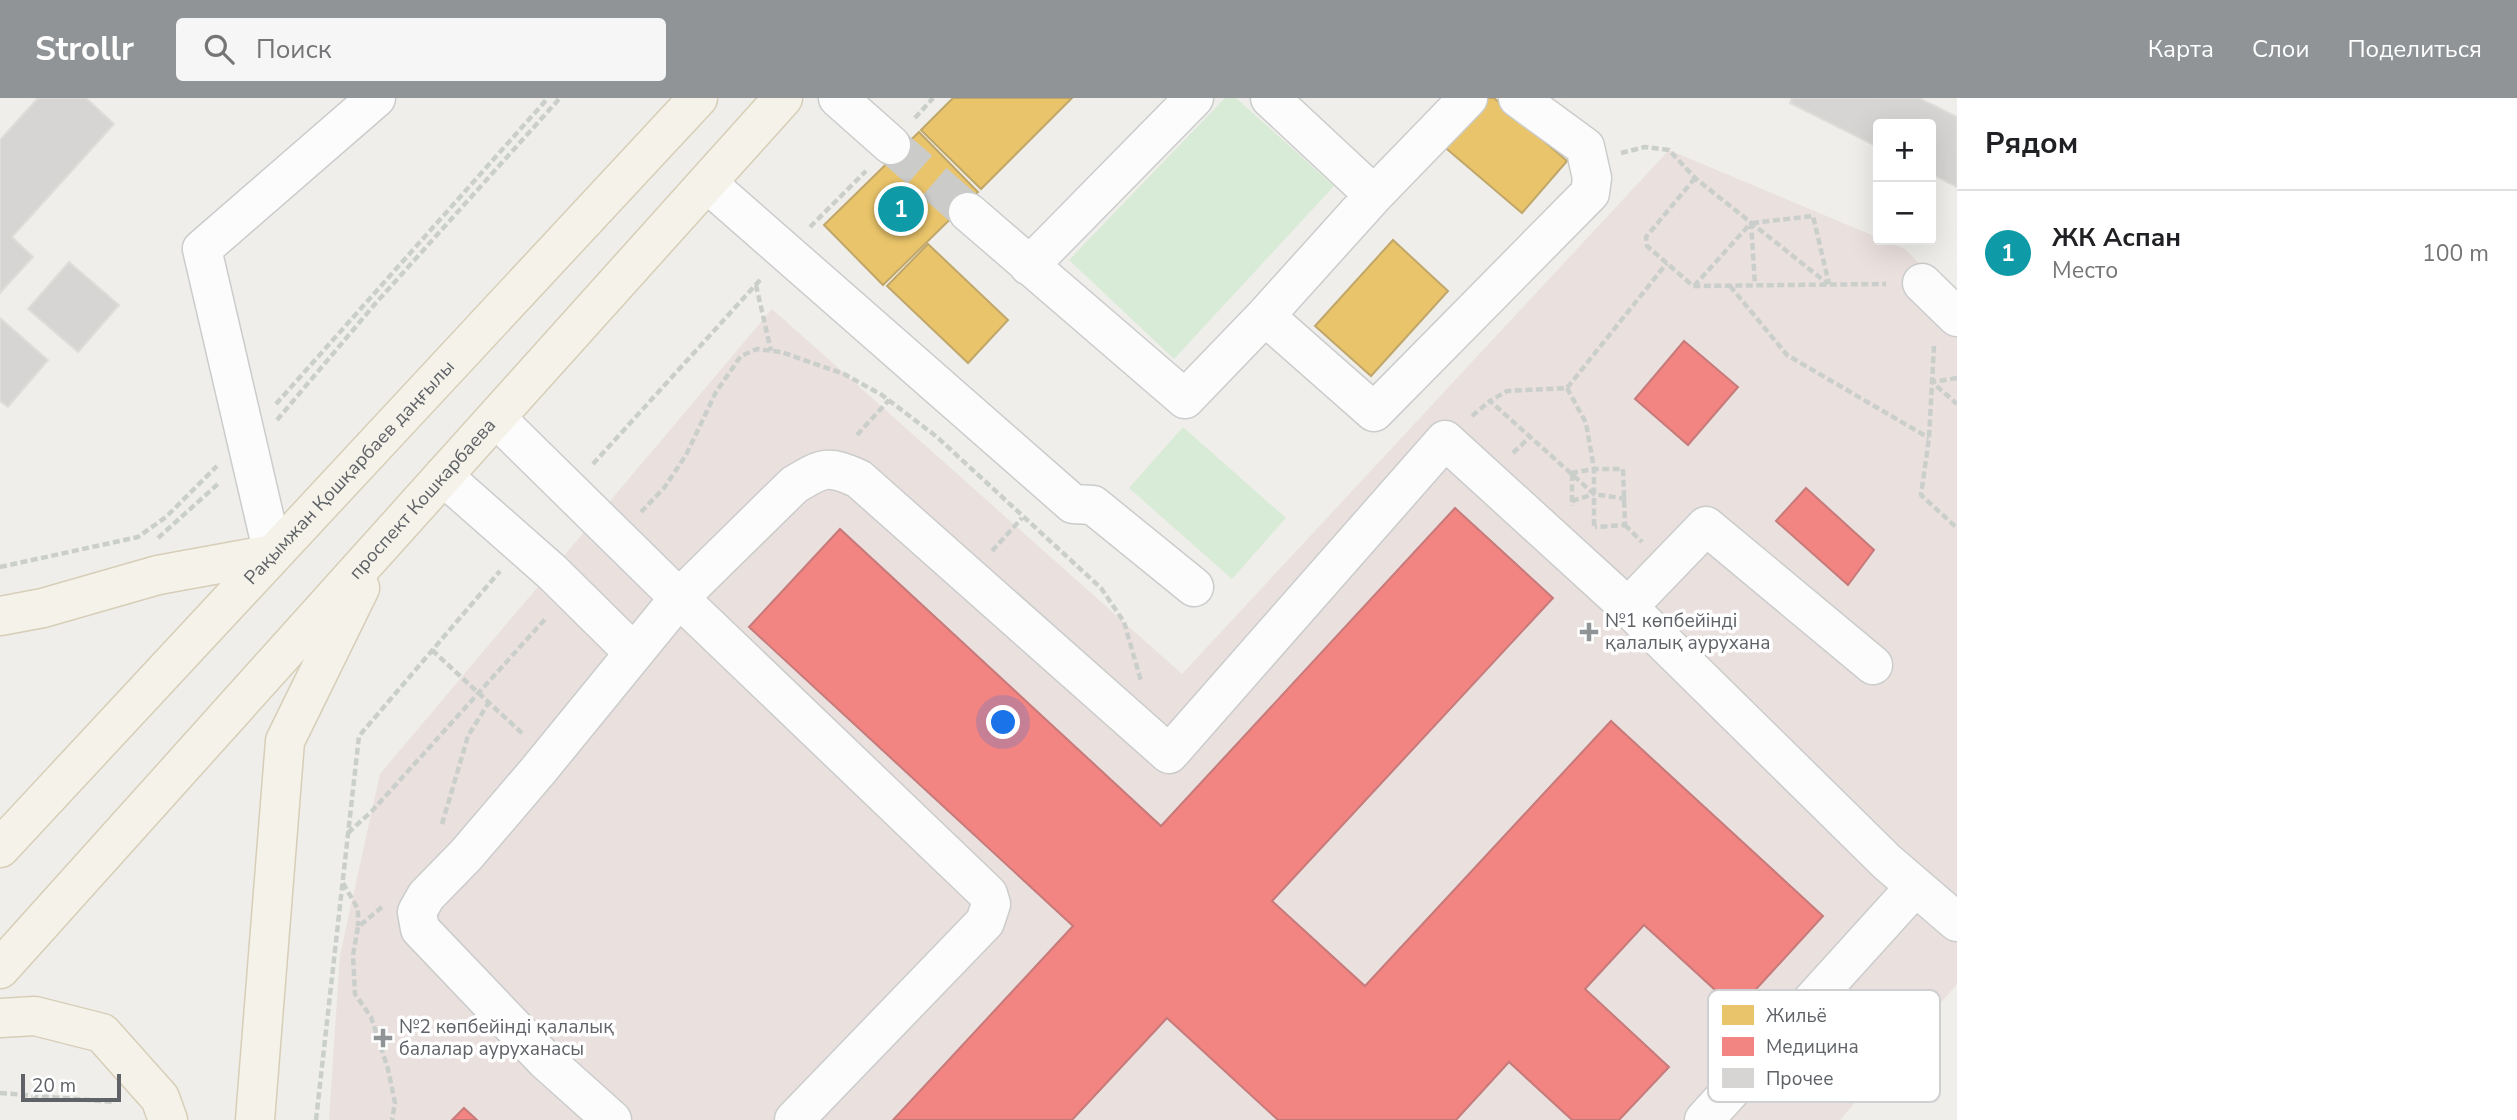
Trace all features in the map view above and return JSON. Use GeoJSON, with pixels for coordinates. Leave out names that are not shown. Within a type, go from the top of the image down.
{"type":"FeatureCollection","features":[{"type":"Feature","properties":{"kind":"main road","name":"Рақымжан Қошқарбаев даңғылы"},"geometry":{"type":"LineString","coordinates":[[0,848],[698,98]]}},
{"type":"Feature","properties":{"kind":"main road","name":"проспект Кошкарбаева"},"geometry":{"type":"LineString","coordinates":[[0,969],[783,98]]}},
{"type":"Feature","properties":{"kind":"main road"},"geometry":{"type":"LineString","coordinates":[[255,1120],[285,741],[381,545]]}},
{"type":"Feature","properties":{"kind":"main road"},"geometry":{"type":"LineString","coordinates":[[0,616],[43,608],[158,575],[274,554]]}},
{"type":"Feature","properties":{"kind":"main road"},"geometry":{"type":"LineString","coordinates":[[0,1018],[34,1016],[102,1033],[160,1098],[168,1120]]}},
{"type":"Feature","properties":{"kind":"lane"},"geometry":{"type":"LineString","coordinates":[[274,554],[202,249],[376,98]]}},
{"type":"Feature","properties":{"kind":"lane"},"geometry":{"type":"LineString","coordinates":[[838,98],[891,145]]}},
{"type":"Feature","properties":{"kind":"lane"},"geometry":{"type":"LineString","coordinates":[[1029,266],[1194,98]]}},
{"type":"Feature","properties":{"kind":"lane"},"geometry":{"type":"LineString","coordinates":[[1270,98],[1374,195]]}},
{"type":"Feature","properties":{"kind":"lane"},"geometry":{"type":"LineString","coordinates":[[968,212],[1185,400],[1374,195],[1468,98]]}},
{"type":"Feature","properties":{"kind":"lane"},"geometry":{"type":"LineString","coordinates":[[1265,316],[1374,412],[1590,193],[1592,178],[1585,147],[1518,98]]}},
{"type":"Feature","properties":{"kind":"lane"},"geometry":{"type":"LineString","coordinates":[[707,183],[1073,504],[1093,505],[1194,587]]}},
{"type":"Feature","properties":{"kind":"lane"},"geometry":{"type":"LineString","coordinates":[[496,418],[679,598],[988,894],[991,904],[985,922],[794,1120]]}},
{"type":"Feature","properties":{"kind":"lane"},"geometry":{"type":"LineString","coordinates":[[612,1120],[545,1060],[420,929],[417,912],[426,896],[484,834],[679,598],[794,485],[815,472],[833,467],[859,479],[1169,754],[1445,440],[1628,607],[1915,887],[1957,922]]}},
{"type":"Feature","properties":{"kind":"lane"},"geometry":{"type":"LineString","coordinates":[[443,476],[552,572],[634,653]]}},
{"type":"Feature","properties":{"kind":"lane"},"geometry":{"type":"LineString","coordinates":[[1628,607],[1706,526],[1873,665]]}},
{"type":"Feature","properties":{"kind":"lane"},"geometry":{"type":"LineString","coordinates":[[1822,990],[1915,887]]}},
{"type":"Feature","properties":{"kind":"lane"},"geometry":{"type":"LineString","coordinates":[[1704,1120],[1720,1102]]}},
{"type":"Feature","properties":{"kind":"path"},"geometry":{"type":"LineString","coordinates":[[0,567],[138,537],[166,517],[248,445],[548,98]]}},
{"type":"Feature","properties":{"kind":"path"},"geometry":{"type":"LineString","coordinates":[[157,539],[248,445],[561,98]]}},
{"type":"Feature","properties":{"kind":"path"},"geometry":{"type":"LineString","coordinates":[[1589,162],[1645,147],[1669,150],[1695,178],[1829,284]]}},
{"type":"Feature","properties":{"kind":"path"},"geometry":{"type":"LineString","coordinates":[[1695,178],[1646,237],[1647,246],[1693,286],[1829,284],[1939,299],[1929,438],[1921,495],[1957,528]]}},
{"type":"Feature","properties":{"kind":"path"},"geometry":{"type":"LineString","coordinates":[[1693,286],[1751,223],[1813,216],[1829,284]]}},
{"type":"Feature","properties":{"kind":"path"},"geometry":{"type":"LineString","coordinates":[[1751,223],[1755,285]]}},
{"type":"Feature","properties":{"kind":"path"},"geometry":{"type":"LineString","coordinates":[[1594,494],[1490,401],[1507,391],[1567,388],[1667,263]]}},
{"type":"Feature","properties":{"kind":"path"},"geometry":{"type":"LineString","coordinates":[[756,284],[771,351]]}},
{"type":"Feature","properties":{"kind":"path"},"geometry":{"type":"LineString","coordinates":[[1730,286],[1787,355],[1929,438]]}},
{"type":"Feature","properties":{"kind":"path"},"geometry":{"type":"LineString","coordinates":[[1932,382],[1957,378]]}},
{"type":"Feature","properties":{"kind":"path"},"geometry":{"type":"LineString","coordinates":[[1932,382],[1957,404]]}},
{"type":"Feature","properties":{"kind":"path"},"geometry":{"type":"LineString","coordinates":[[1567,388],[1586,423],[1594,469],[1594,527]]}},
{"type":"Feature","properties":{"kind":"path"},"geometry":{"type":"LineString","coordinates":[[857,435],[889,400]]}},
{"type":"Feature","properties":{"kind":"path"},"geometry":{"type":"LineString","coordinates":[[1571,474],[1594,469],[1623,469],[1625,525],[1583,527]]}},
{"type":"Feature","properties":{"kind":"path"},"geometry":{"type":"LineString","coordinates":[[1571,474],[1572,514]]}},
{"type":"Feature","properties":{"kind":"path"},"geometry":{"type":"LineString","coordinates":[[1572,501],[1594,494],[1626,499]]}},
{"type":"Feature","properties":{"kind":"path"},"geometry":{"type":"LineString","coordinates":[[987,556],[1022,518]]}},
{"type":"Feature","properties":{"kind":"path"},"geometry":{"type":"LineString","coordinates":[[348,833],[372,811],[555,609]]}},
{"type":"Feature","properties":{"kind":"path"},"geometry":{"type":"LineString","coordinates":[[432,650],[525,736]]}},
{"type":"Feature","properties":{"kind":"path"},"geometry":{"type":"LineString","coordinates":[[437,837],[448,812],[468,736],[489,702]]}},
{"type":"Feature","properties":{"kind":"path"},"geometry":{"type":"LineString","coordinates":[[342,883],[358,909],[353,955],[355,994],[371,1017],[381,1041],[395,1103],[392,1120]]}},
{"type":"Feature","properties":{"kind":"path"},"geometry":{"type":"LineString","coordinates":[[358,927],[386,903]]}},
{"type":"Feature","properties":{"kind":"path"},"geometry":{"type":"LineString","coordinates":[[0,1093],[122,1102]]}},
{"type":"Feature","properties":{"kind":"shaded area","name":"№1 көпбейінді қалалық аурухана"},"geometry":{"type":"Polygon","coordinates":[[[1669,150],[1873,236],[1873,245],[1895,245],[1905,249],[1957,301],[1957,984],[1940,1004],[1940,990],[1708,990],[1708,1102],[1855,1102],[1840,1120],[329,1120],[340,955],[380,774],[772,309],[1182,674],[1669,150]]]}},
{"type":"Feature","properties":{"kind":"green space"},"geometry":{"type":"Polygon","coordinates":[[[1225,98],[1236,98],[1334,186],[1174,359],[1069,260],[1225,98]]]}},
{"type":"Feature","properties":{"kind":"green space"},"geometry":{"type":"Polygon","coordinates":[[[1183,427],[1286,518],[1232,579],[1129,488],[1183,427]]]}},
{"type":"Feature","properties":{"kind":"building: Жильё"},"geometry":{"type":"Polygon","coordinates":[[[953,98],[1072,98],[981,189],[921,130],[953,98]]]}},
{"type":"Feature","properties":{"kind":"building: Жильё"},"geometry":{"type":"Polygon","coordinates":[[[1470,98],[1494,98],[1567,161],[1522,213],[1435,139],[1470,98]]]}},
{"type":"Feature","properties":{"kind":"building: Жильё"},"geometry":{"type":"Polygon","coordinates":[[[919,132],[978,192],[883,285],[824,225],[919,132]]]}},
{"type":"Feature","properties":{"kind":"building: Жильё"},"geometry":{"type":"Polygon","coordinates":[[[1393,240],[1448,291],[1371,376],[1315,326],[1393,240]]]}},
{"type":"Feature","properties":{"kind":"building: Жильё"},"geometry":{"type":"Polygon","coordinates":[[[928,244],[1008,320],[968,363],[887,286],[928,244]]]}},
{"type":"Feature","properties":{"kind":"building: Медицина"},"geometry":{"type":"Polygon","coordinates":[[[1684,341],[1738,387],[1688,445],[1635,399],[1684,341]]]}},
{"type":"Feature","properties":{"kind":"building: Медицина"},"geometry":{"type":"Polygon","coordinates":[[[1806,488],[1874,550],[1848,585],[1776,521],[1806,488]]]}},
{"type":"Feature","properties":{"kind":"building: Медицина"},"geometry":{"type":"Polygon","coordinates":[[[1455,508],[1553,598],[1272,901],[1365,986],[1611,721],[1823,916],[1755,990],[1715,990],[1644,925],[1585,989],[1669,1067],[1619,1120],[1572,1120],[1509,1062],[1456,1120],[1278,1120],[1167,1018],[1072,1120],[893,1120],[1073,926],[749,627],[840,529],[1161,826],[1455,508]]]}},
{"type":"Feature","properties":{"kind":"building: Медицина"},"geometry":{"type":"Polygon","coordinates":[[[464,1108],[477,1120],[452,1120],[464,1108]]]}},
{"type":"Feature","properties":{"kind":"building: Прочее"},"geometry":{"type":"Polygon","coordinates":[[[38,98],[86,98],[114,124],[12,237],[33,257],[0,293],[0,140],[38,98]]]}},
{"type":"Feature","properties":{"kind":"building: Прочее"},"geometry":{"type":"Polygon","coordinates":[[[1792,98],[1919,98],[1957,117],[1957,187],[1936,176],[1936,119],[1873,119],[1873,144],[1790,103],[1792,98]]]}},
{"type":"Feature","properties":{"kind":"building: Прочее"},"geometry":{"type":"Polygon","coordinates":[[[69,262],[119,305],[78,352],[28,309],[69,262]]]}},
{"type":"Feature","properties":{"kind":"building: Прочее"},"geometry":{"type":"Polygon","coordinates":[[[0,318],[48,360],[8,407],[0,401],[0,318]]]}},
{"type":"Feature","properties":{"kind":"tunnel"},"geometry":{"type":"LineString","coordinates":[[891,145],[968,212]]}},
{"type":"Feature","properties":{"kind":"place","name":"ЖК Аспан"},"geometry":{"type":"Point","coordinates":[901,209]}},
{"type":"Feature","properties":{"kind":"place","name":"№1 көпбейінді қалалық аурухана"},"geometry":{"type":"Point","coordinates":[1589,632]}},
{"type":"Feature","properties":{"kind":"place","name":"№2 көпбейінді қалалық балалар ауруханасы"},"geometry":{"type":"Point","coordinates":[383,1038]}}]}
